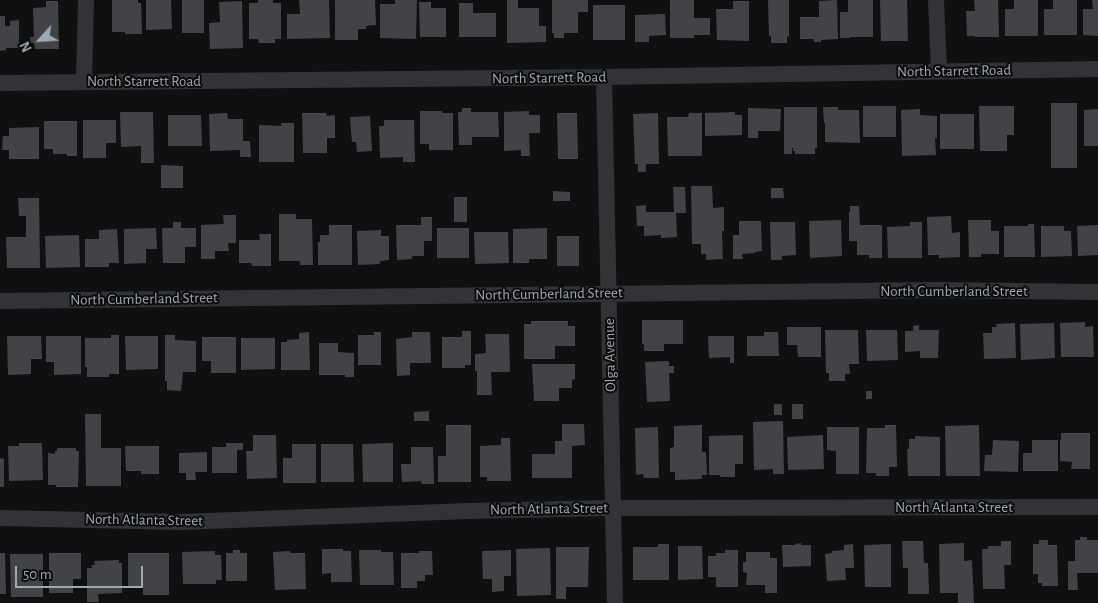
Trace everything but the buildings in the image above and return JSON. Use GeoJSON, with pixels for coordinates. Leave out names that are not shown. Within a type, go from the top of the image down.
{"type":"FeatureCollection","features":[{"type":"Feature","properties":{"kind":"street"},"geometry":{"type":"LineString","coordinates":[[84,81],[86,0]]}},
{"type":"Feature","properties":{"kind":"street"},"geometry":{"type":"LineString","coordinates":[[936,0],[939,71]]}},
{"type":"Feature","properties":{"kind":"street","name":"North Starrett Road"},"geometry":{"type":"LineString","coordinates":[[0,83],[604,77],[1098,69]]}},
{"type":"Feature","properties":{"kind":"street","name":"Olga Avenue"},"geometry":{"type":"LineString","coordinates":[[604,77],[615,603]]}},
{"type":"Feature","properties":{"kind":"street","name":"North Cumberland Street"},"geometry":{"type":"LineString","coordinates":[[0,301],[927,290],[1098,292]]}},
{"type":"Feature","properties":{"kind":"street","name":"North Atlanta Street"},"geometry":{"type":"LineString","coordinates":[[0,518],[181,522],[467,511],[613,508],[1098,507]]}}]}
